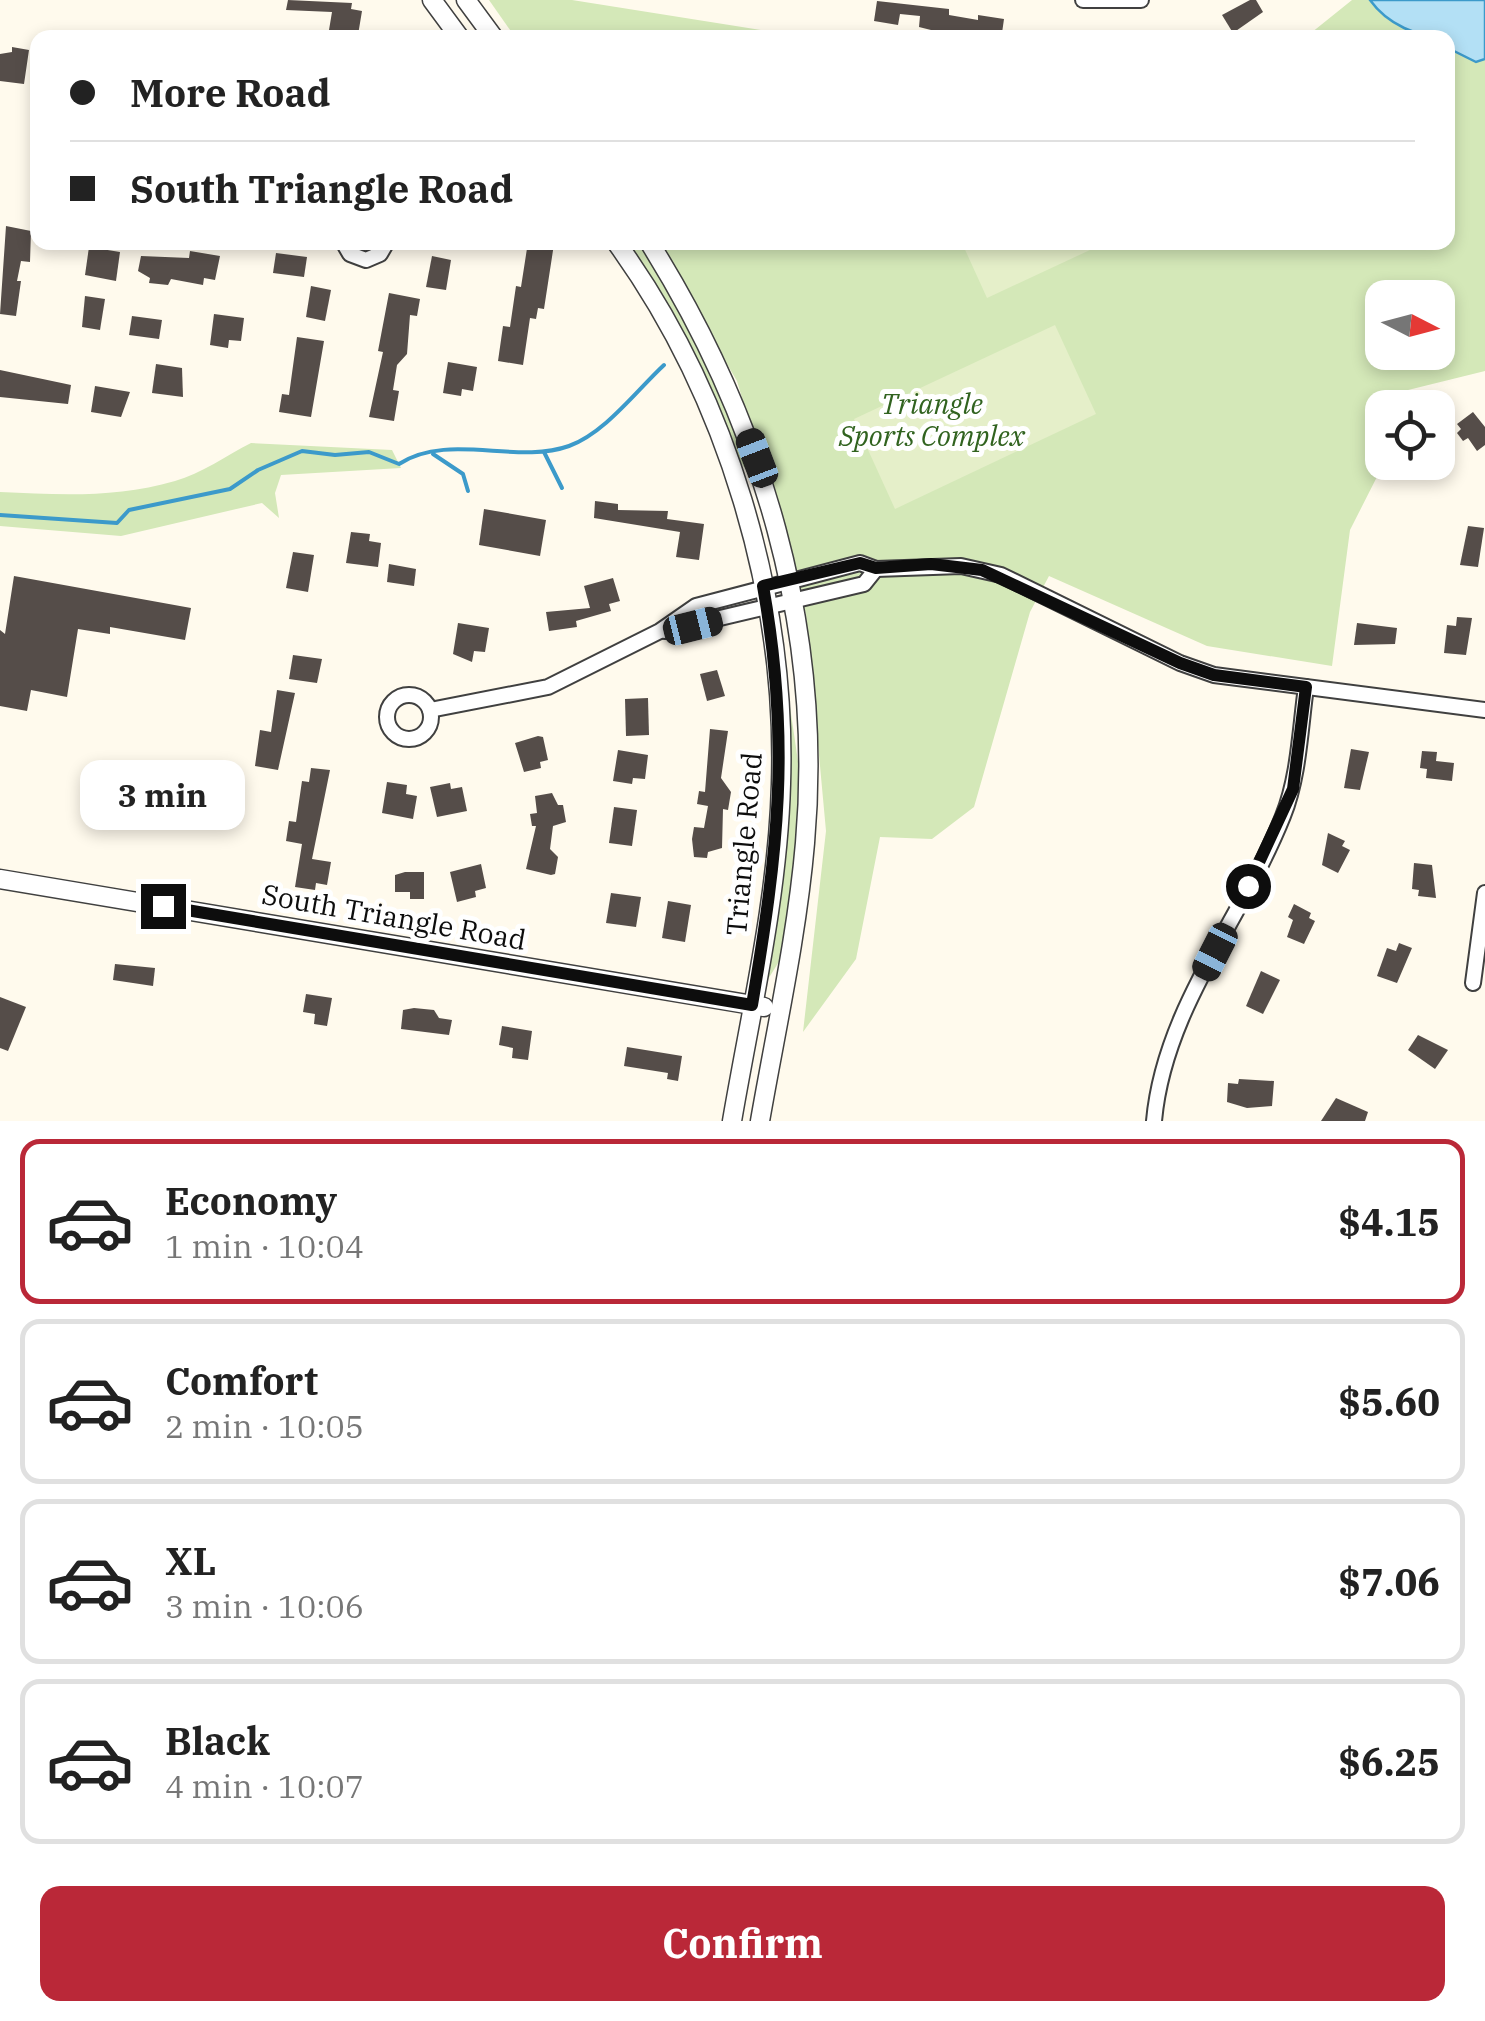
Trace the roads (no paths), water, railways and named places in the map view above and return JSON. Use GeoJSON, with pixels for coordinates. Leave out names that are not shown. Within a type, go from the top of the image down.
{"type":"FeatureCollection","features":[{"type":"Feature","properties":{"kind":"street"},"geometry":{"type":"LineString","coordinates":[[432,0],[454,30]]}},
{"type":"Feature","properties":{"kind":"street"},"geometry":{"type":"LineString","coordinates":[[466,0],[488,30]]}},
{"type":"Feature","properties":{"kind":"street"},"geometry":{"type":"LineString","coordinates":[[1083,0],[1141,0]]}},
{"type":"Feature","properties":{"kind":"street"},"geometry":{"type":"LineString","coordinates":[[348,250],[366,260],[382,250]]}},
{"type":"Feature","properties":{"kind":"street","name":"Triangle Road"},"geometry":{"type":"LineString","coordinates":[[621,250],[674,337],[712,418],[747,519],[767,608],[780,714],[782,783],[773,882],[732,1121]]}},
{"type":"Feature","properties":{"kind":"street","name":"Triangle Road"},"geometry":{"type":"LineString","coordinates":[[654,250],[701,329],[738,409],[757,458],[794,601],[805,693],[808,786],[799,894],[760,1121]]}},
{"type":"Feature","properties":{"kind":"street"},"geometry":{"type":"LineString","coordinates":[[430,710],[548,687],[660,631],[696,606],[860,563],[876,568],[931,564],[982,570],[1180,663],[1214,675],[1485,710]]}},
{"type":"Feature","properties":{"kind":"street"},"geometry":{"type":"LineString","coordinates":[[660,631],[864,584],[876,568]]}},
{"type":"Feature","properties":{"kind":"street"},"geometry":{"type":"LineString","coordinates":[[1154,1121],[1161,1068],[1182,1018],[1282,820],[1293,789],[1306,687]]}},
{"type":"Feature","properties":{"kind":"street","name":"South Triangle Road"},"geometry":{"type":"LineString","coordinates":[[0,879],[780,1010]]}},
{"type":"Feature","properties":{"kind":"street"},"geometry":{"type":"LineString","coordinates":[[1474,984],[1485,893]]}},
{"type":"Feature","properties":{"kind":"water"},"geometry":{"type":"Polygon","coordinates":[[[1370,0],[1485,0],[1485,59],[1476,62],[1455,52],[1455,30],[1410,30],[1377,9],[1370,0]]]}},
{"type":"Feature","properties":{"kind":"waterway"},"geometry":{"type":"LineString","coordinates":[[0,515],[117,523],[129,510],[230,489],[258,470],[302,451],[335,455],[369,452],[399,464],[439,450],[548,451],[569,446],[595,432],[664,365]]}},
{"type":"Feature","properties":{"kind":"waterway"},"geometry":{"type":"LineString","coordinates":[[544,452],[562,488]]}},
{"type":"Feature","properties":{"kind":"waterway"},"geometry":{"type":"LineString","coordinates":[[433,454],[463,474],[468,491]]}},
{"type":"Feature","properties":{"kind":"park label","name":"Triangle Sports Complex"},"geometry":{"type":"Point","coordinates":[932,420]}}]}
